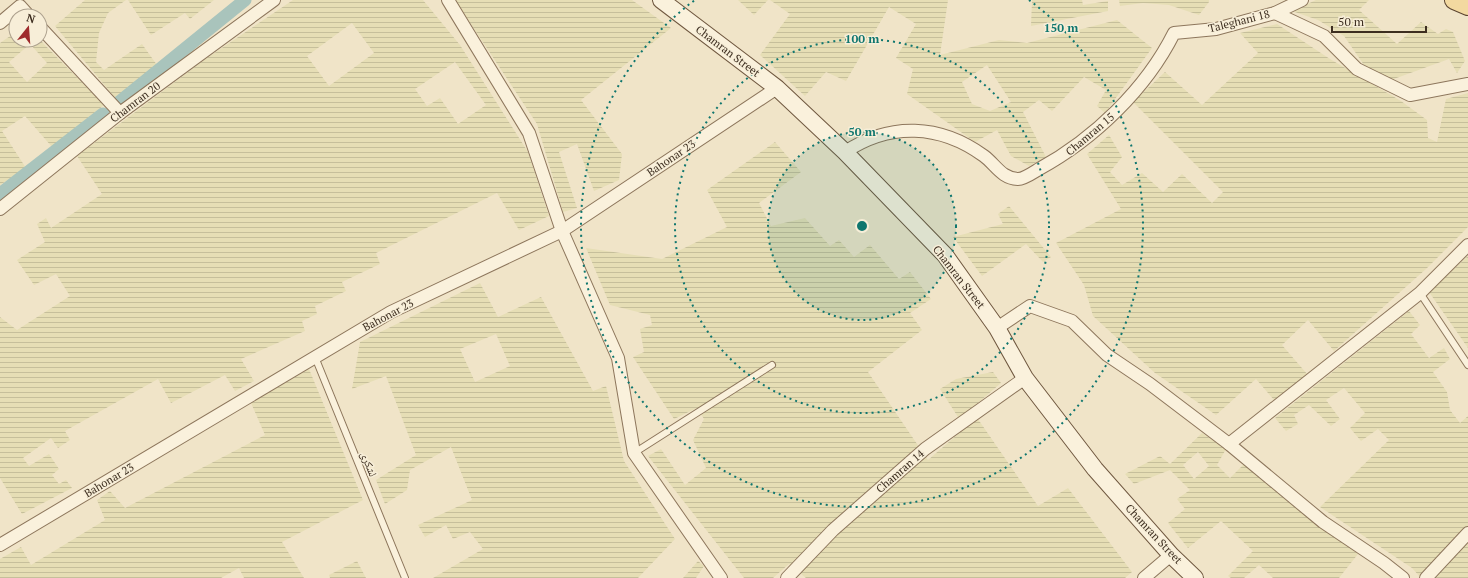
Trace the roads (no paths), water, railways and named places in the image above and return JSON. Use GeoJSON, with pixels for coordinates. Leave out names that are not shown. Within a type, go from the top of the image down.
{"type":"FeatureCollection","features":[{"type":"Feature","properties":{"kind":"main road","name":"Chamran Street"},"geometry":{"type":"LineString","coordinates":[[661,0],[777,88],[845,152],[945,255],[997,328],[1025,378],[1095,469],[1171,555],[1195,578]]}},
{"type":"Feature","properties":{"kind":"main road"},"geometry":{"type":"LineString","coordinates":[[1454,0],[1468,6]]}},
{"type":"Feature","properties":{"kind":"street","name":"Chamran 20"},"geometry":{"type":"LineString","coordinates":[[0,209],[120,113],[274,0]]}},
{"type":"Feature","properties":{"kind":"street"},"geometry":{"type":"LineString","coordinates":[[448,0],[529,133],[562,231],[618,358],[634,453],[721,578]]}},
{"type":"Feature","properties":{"kind":"street","name":"Taleghani 18"},"geometry":{"type":"LineString","coordinates":[[1174,33],[1216,29],[1275,13],[1302,0]]}},
{"type":"Feature","properties":{"kind":"street"},"geometry":{"type":"LineString","coordinates":[[1275,13],[1324,36],[1358,69],[1410,95],[1468,84]]}},
{"type":"Feature","properties":{"kind":"street"},"geometry":{"type":"LineString","coordinates":[[0,23],[8,16]]}},
{"type":"Feature","properties":{"kind":"street","name":"Chamran 15"},"geometry":{"type":"LineString","coordinates":[[845,152],[861,141],[892,132],[925,131],[957,139],[985,156],[999,172],[1008,177],[1020,179],[1065,155],[1120,108],[1165,52],[1174,33]]}},
{"type":"Feature","properties":{"kind":"street"},"geometry":{"type":"LineString","coordinates":[[48,36],[120,113]]}},
{"type":"Feature","properties":{"kind":"street","name":"Bahonar 23"},"geometry":{"type":"LineString","coordinates":[[0,545],[391,312],[562,231],[777,88]]}},
{"type":"Feature","properties":{"kind":"street"},"geometry":{"type":"LineString","coordinates":[[1229,444],[1420,294],[1468,246]]}},
{"type":"Feature","properties":{"kind":"street"},"geometry":{"type":"LineString","coordinates":[[997,328],[1030,306],[1072,321],[1107,355],[1150,384],[1229,444],[1324,522],[1384,563],[1403,578]]}},
{"type":"Feature","properties":{"kind":"street","name":"Chamran 14"},"geometry":{"type":"LineString","coordinates":[[787,578],[833,530],[925,449],[1025,378]]}},
{"type":"Feature","properties":{"kind":"street"},"geometry":{"type":"LineString","coordinates":[[1426,578],[1468,533]]}},
{"type":"Feature","properties":{"kind":"street"},"geometry":{"type":"LineString","coordinates":[[1144,578],[1171,555]]}},
{"type":"Feature","properties":{"kind":"lane"},"geometry":{"type":"LineString","coordinates":[[1420,294],[1468,364]]}},
{"type":"Feature","properties":{"kind":"lane","name":"لشکری"},"geometry":{"type":"LineString","coordinates":[[315,357],[405,578]]}},
{"type":"Feature","properties":{"kind":"lane"},"geometry":{"type":"LineString","coordinates":[[634,453],[772,365]]}},
{"type":"Feature","properties":{"kind":"waterway"},"geometry":{"type":"LineString","coordinates":[[118,103],[245,0]]}},
{"type":"Feature","properties":{"kind":"waterway"},"geometry":{"type":"LineString","coordinates":[[0,194],[103,114]]}}]}
